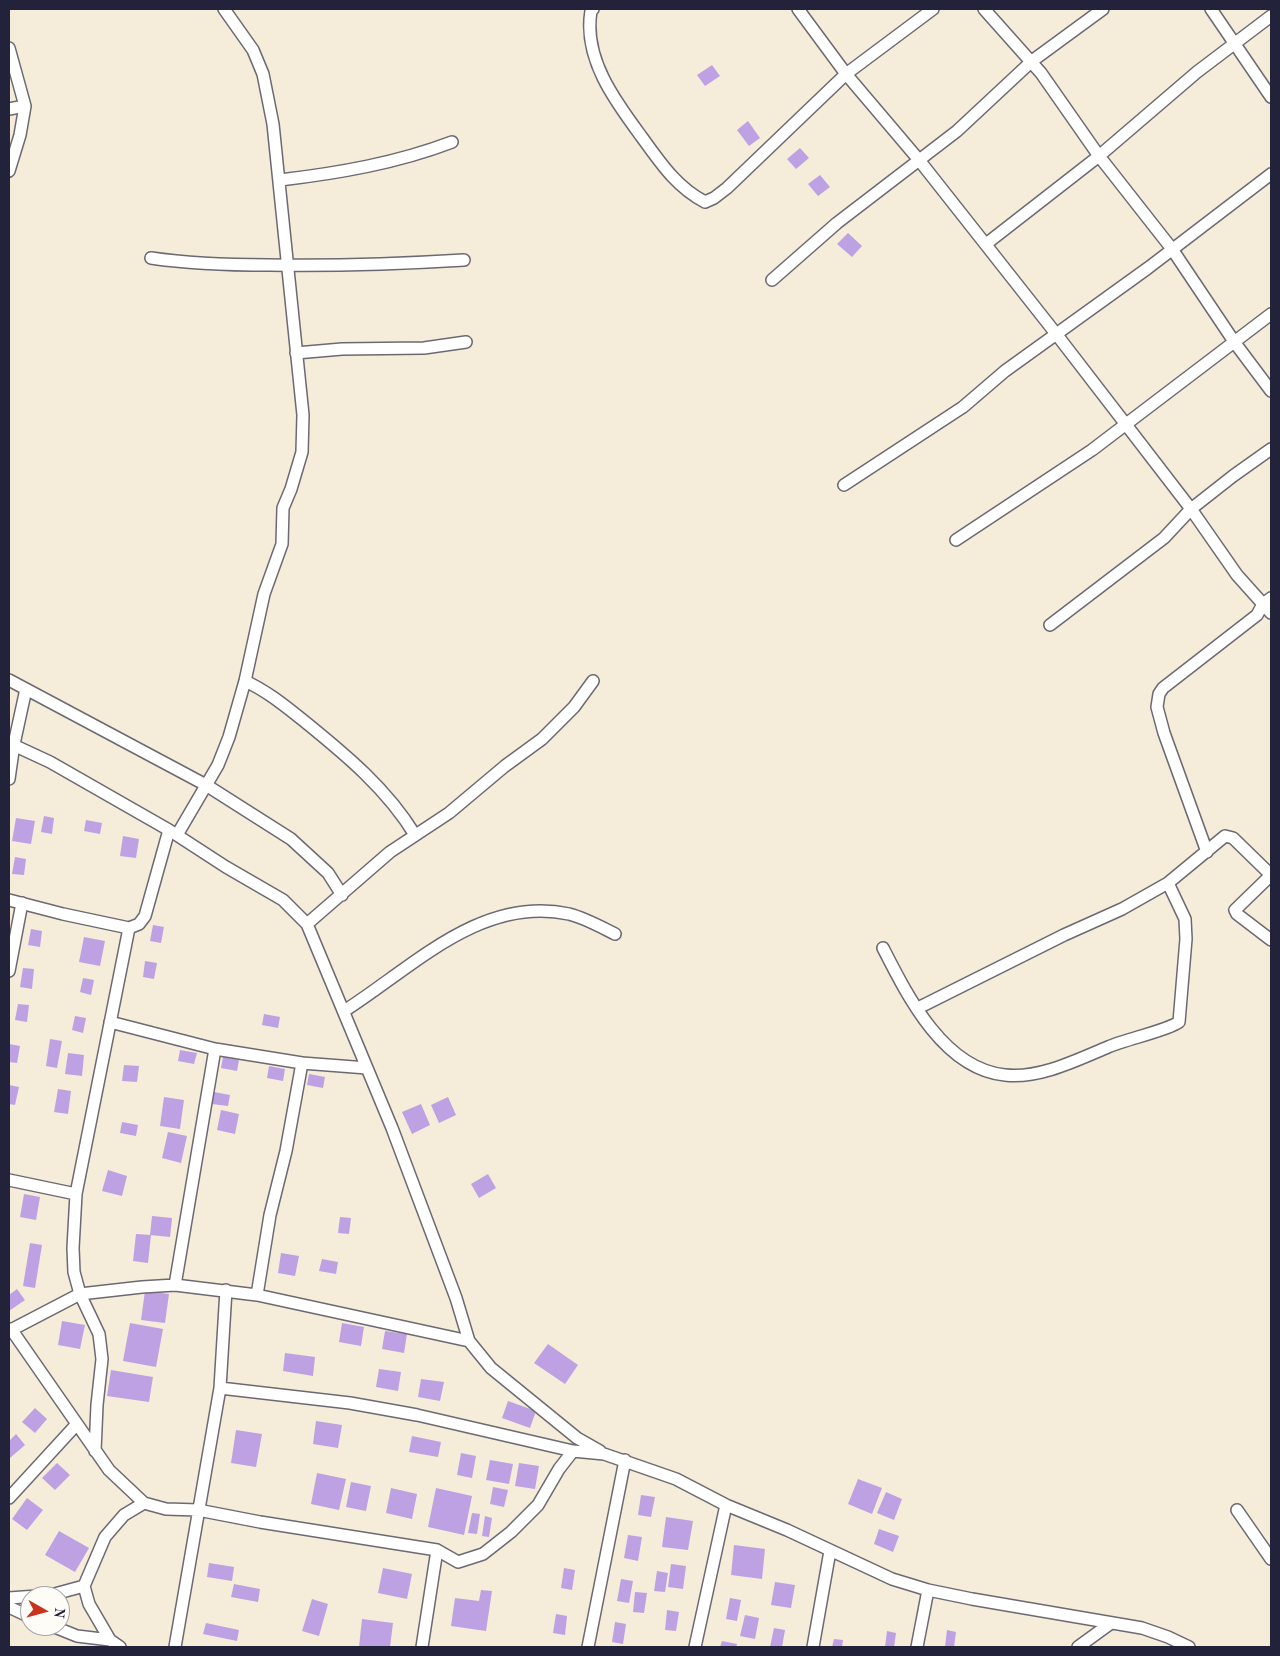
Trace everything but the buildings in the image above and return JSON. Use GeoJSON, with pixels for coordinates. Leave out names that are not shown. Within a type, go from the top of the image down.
{"type":"FeatureCollection","features":[{"type":"Feature","properties":{"kind":"street"},"geometry":{"type":"LineString","coordinates":[[9,900],[129,928],[139,924],[145,916],[173,832],[206,785],[222,756],[245,681],[259,612],[282,544],[283,508],[302,452],[303,415],[280,180],[273,124],[263,74],[253,50],[224,9]]}},
{"type":"Feature","properties":{"kind":"street"},"geometry":{"type":"LineString","coordinates":[[593,9],[591,11],[589,30],[607,88],[619,108],[672,178],[694,196],[705,202],[727,188],[846,74],[933,9]]}},
{"type":"Feature","properties":{"kind":"street"},"geometry":{"type":"LineString","coordinates":[[798,9],[846,74],[986,244],[1057,335],[1191,509],[1237,576],[1269,605],[1163,688],[1159,694],[1157,706],[1164,733],[1207,852]]}},
{"type":"Feature","properties":{"kind":"street"},"geometry":{"type":"LineString","coordinates":[[984,9],[1032,62],[1099,156],[1172,249],[1235,343],[1271,391]]}},
{"type":"Feature","properties":{"kind":"street"},"geometry":{"type":"LineString","coordinates":[[772,280],[837,224],[957,131],[1032,62],[1103,9]]}},
{"type":"Feature","properties":{"kind":"street"},"geometry":{"type":"LineString","coordinates":[[1211,9],[1271,96]]}},
{"type":"Feature","properties":{"kind":"street"},"geometry":{"type":"LineString","coordinates":[[986,244],[1099,156],[1160,102],[1234,42],[1271,16]]}},
{"type":"Feature","properties":{"kind":"street"},"geometry":{"type":"LineString","coordinates":[[9,48],[25,106],[20,135],[9,171]]}},
{"type":"Feature","properties":{"kind":"street"},"geometry":{"type":"LineString","coordinates":[[9,109],[25,106]]}},
{"type":"Feature","properties":{"kind":"street"},"geometry":{"type":"LineString","coordinates":[[280,180],[369,166],[408,157],[452,142]]}},
{"type":"Feature","properties":{"kind":"street"},"geometry":{"type":"LineString","coordinates":[[844,485],[877,461],[963,407],[1005,371],[1057,335],[1271,174]]}},
{"type":"Feature","properties":{"kind":"street"},"geometry":{"type":"LineString","coordinates":[[151,258],[195,264],[289,265],[464,260]]}},
{"type":"Feature","properties":{"kind":"street"},"geometry":{"type":"LineString","coordinates":[[956,540],[1092,450],[1271,314]]}},
{"type":"Feature","properties":{"kind":"street"},"geometry":{"type":"LineString","coordinates":[[296,353],[350,349],[424,348],[466,342]]}},
{"type":"Feature","properties":{"kind":"street"},"geometry":{"type":"LineString","coordinates":[[1050,625],[1164,538],[1191,509],[1271,449]]}},
{"type":"Feature","properties":{"kind":"street"},"geometry":{"type":"LineString","coordinates":[[9,680],[206,785],[291,839],[328,872],[342,895]]}},
{"type":"Feature","properties":{"kind":"street"},"geometry":{"type":"LineString","coordinates":[[245,681],[261,688],[345,754],[380,788],[403,815],[415,835]]}},
{"type":"Feature","properties":{"kind":"street"},"geometry":{"type":"LineString","coordinates":[[307,924],[390,852],[450,813],[505,766],[542,739],[574,707],[593,681]]}},
{"type":"Feature","properties":{"kind":"street"},"geometry":{"type":"LineString","coordinates":[[9,779],[11,743],[26,689]]}},
{"type":"Feature","properties":{"kind":"street"},"geometry":{"type":"LineString","coordinates":[[11,743],[50,762],[173,832],[226,867],[283,900],[307,924],[344,1010],[415,1189],[456,1298],[469,1341],[491,1368],[577,1438],[604,1454]]}},
{"type":"Feature","properties":{"kind":"street"},"geometry":{"type":"LineString","coordinates":[[918,1008],[1064,935],[1122,909],[1168,883],[1225,836],[1229,836],[1271,875],[1235,910],[1236,914],[1271,940]]}},
{"type":"Feature","properties":{"kind":"street"},"geometry":{"type":"LineString","coordinates":[[883,948],[918,1008],[950,1048],[968,1063],[987,1072],[1006,1076],[1025,1075],[1053,1068],[1122,1041],[1179,1022],[1186,939],[1185,919],[1168,883]]}},
{"type":"Feature","properties":{"kind":"street"},"geometry":{"type":"LineString","coordinates":[[9,971],[22,903]]}},
{"type":"Feature","properties":{"kind":"street"},"geometry":{"type":"LineString","coordinates":[[344,1010],[430,950],[503,916],[544,911],[571,915],[615,934]]}},
{"type":"Feature","properties":{"kind":"street"},"geometry":{"type":"LineString","coordinates":[[95,1451],[101,1351],[99,1334],[80,1294],[74,1272],[72,1248],[76,1194],[129,928]]}},
{"type":"Feature","properties":{"kind":"street"},"geometry":{"type":"LineString","coordinates":[[110,1022],[215,1049],[302,1063],[367,1068]]}},
{"type":"Feature","properties":{"kind":"street"},"geometry":{"type":"LineString","coordinates":[[175,1285],[215,1049]]}},
{"type":"Feature","properties":{"kind":"street"},"geometry":{"type":"LineString","coordinates":[[257,1294],[270,1215],[286,1151],[302,1063]]}},
{"type":"Feature","properties":{"kind":"street"},"geometry":{"type":"LineString","coordinates":[[9,1180],[76,1194]]}},
{"type":"Feature","properties":{"kind":"street"},"geometry":{"type":"LineString","coordinates":[[469,1341],[257,1294],[175,1285],[80,1294],[10,1330],[109,1470],[144,1503],[166,1509],[198,1510],[260,1522],[437,1550],[458,1562],[483,1554],[511,1532],[538,1505],[573,1452]]}},
{"type":"Feature","properties":{"kind":"street"},"geometry":{"type":"LineString","coordinates":[[175,1647],[220,1388],[226,1290]]}},
{"type":"Feature","properties":{"kind":"street"},"geometry":{"type":"LineString","coordinates":[[220,1388],[350,1403],[443,1421],[573,1452],[604,1454],[676,1479],[726,1505],[787,1530],[830,1551],[892,1578],[928,1590],[1142,1628],[1168,1636],[1188,1647]]}},
{"type":"Feature","properties":{"kind":"street"},"geometry":{"type":"LineString","coordinates":[[9,1498],[76,1425]]}},
{"type":"Feature","properties":{"kind":"street"},"geometry":{"type":"LineString","coordinates":[[588,1647],[625,1460]]}},
{"type":"Feature","properties":{"kind":"street"},"geometry":{"type":"LineString","coordinates":[[120,1647],[110,1640],[89,1604],[84,1586],[105,1538],[124,1514],[144,1503]]}},
{"type":"Feature","properties":{"kind":"street"},"geometry":{"type":"LineString","coordinates":[[695,1647],[726,1505]]}},
{"type":"Feature","properties":{"kind":"street"},"geometry":{"type":"LineString","coordinates":[[1237,1510],[1271,1559]]}},
{"type":"Feature","properties":{"kind":"street"},"geometry":{"type":"LineString","coordinates":[[422,1647],[437,1550]]}},
{"type":"Feature","properties":{"kind":"street"},"geometry":{"type":"LineString","coordinates":[[813,1647],[830,1551]]}},
{"type":"Feature","properties":{"kind":"street"},"geometry":{"type":"LineString","coordinates":[[9,1598],[51,1595],[84,1586]]}},
{"type":"Feature","properties":{"kind":"street"},"geometry":{"type":"LineString","coordinates":[[917,1647],[928,1590]]}},
{"type":"Feature","properties":{"kind":"street"},"geometry":{"type":"LineString","coordinates":[[1078,1647],[1110,1623]]}},
{"type":"Feature","properties":{"kind":"street"},"geometry":{"type":"LineString","coordinates":[[70,1633],[77,1636],[110,1640]]}}]}
